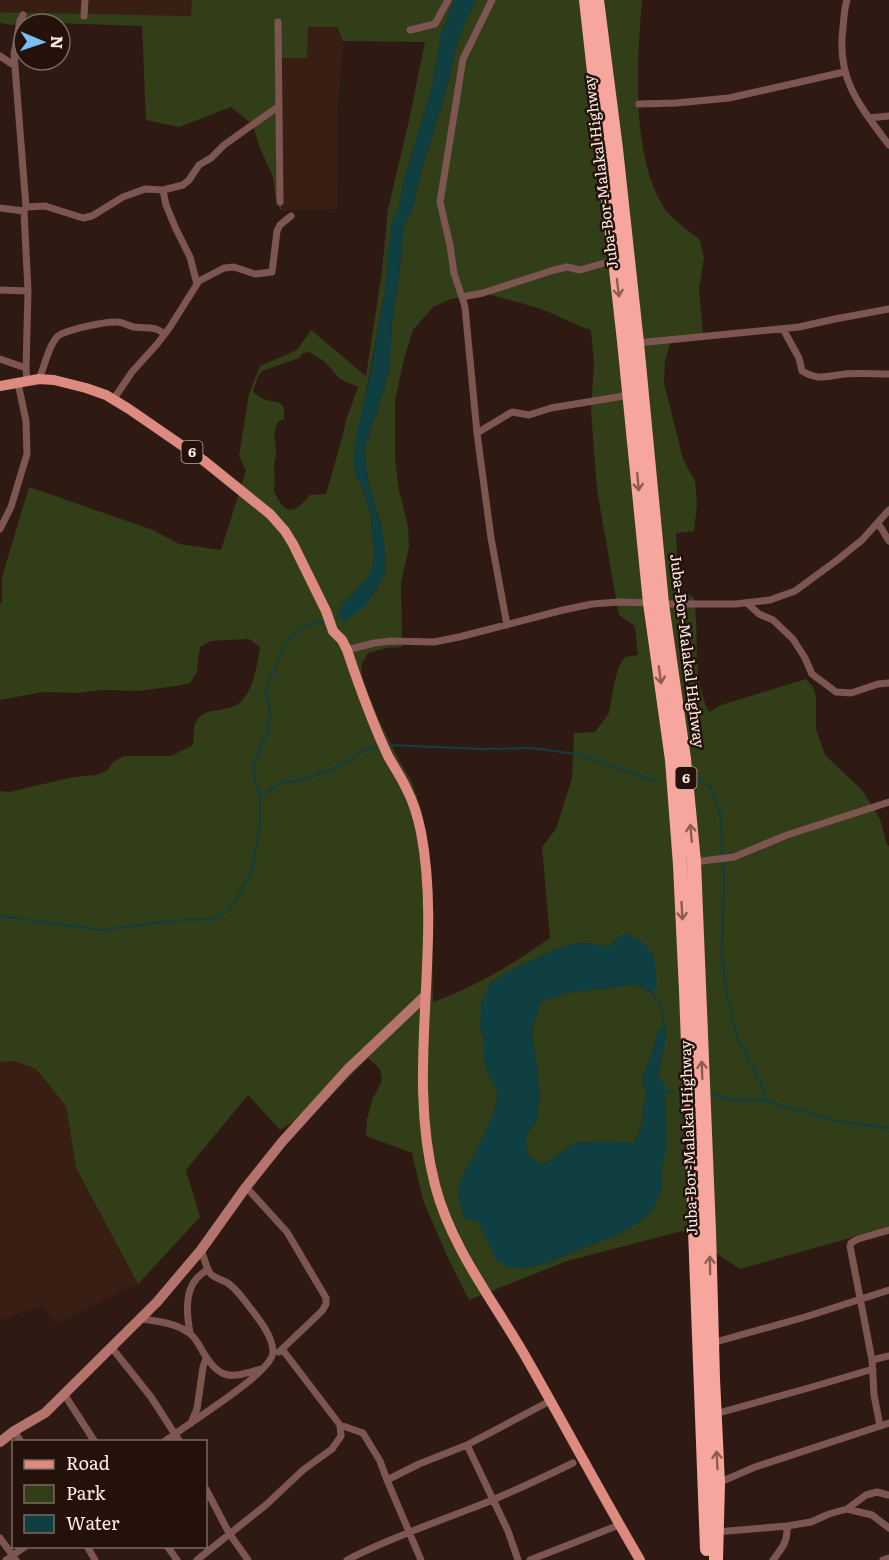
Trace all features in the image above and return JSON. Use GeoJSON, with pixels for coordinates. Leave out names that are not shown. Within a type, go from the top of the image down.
{"type":"FeatureCollection","features":[{"type":"Feature","properties":{"kind":"highway","name":"Juba-Bor-Malakal Highway"},"geometry":{"type":"LineString","coordinates":[[586,0],[672,760],[680,865],[708,1560]]}},
{"type":"Feature","properties":{"kind":"highway","name":"Juba-Bor-Malakal Highway"},"geometry":{"type":"LineString","coordinates":[[597,0],[637,343],[656,604],[684,759],[694,862],[718,1483],[716,1560]]}},
{"type":"Feature","properties":{"kind":"main road","name":"6"},"geometry":{"type":"LineString","coordinates":[[0,386],[39,379],[54,380],[86,388],[113,400],[203,460],[270,514],[293,544],[326,611],[333,631],[342,640],[347,650],[378,734],[413,802],[421,832],[427,891],[427,955],[422,1051],[424,1121],[426,1144],[435,1187],[449,1227],[462,1251],[524,1354],[640,1560]]}},
{"type":"Feature","properties":{"kind":"street"},"geometry":{"type":"LineString","coordinates":[[84,16],[85,0]]}},
{"type":"Feature","properties":{"kind":"street"},"geometry":{"type":"LineString","coordinates":[[410,30],[435,24],[448,0]]}},
{"type":"Feature","properties":{"kind":"street"},"geometry":{"type":"LineString","coordinates":[[492,0],[463,59],[440,202],[454,273],[465,307],[477,432],[491,537],[507,625]]}},
{"type":"Feature","properties":{"kind":"street"},"geometry":{"type":"LineString","coordinates":[[847,0],[841,39],[841,59],[844,72],[869,118],[889,145]]}},
{"type":"Feature","properties":{"kind":"street"},"geometry":{"type":"LineString","coordinates":[[278,22],[280,202]]}},
{"type":"Feature","properties":{"kind":"street"},"geometry":{"type":"LineString","coordinates":[[0,529],[11,507],[27,454],[22,382],[26,368],[28,291],[15,72]]}},
{"type":"Feature","properties":{"kind":"street"},"geometry":{"type":"LineString","coordinates":[[639,104],[729,98],[844,72]]}},
{"type":"Feature","properties":{"kind":"street"},"geometry":{"type":"LineString","coordinates":[[0,208],[25,209],[45,206],[83,218],[92,216],[123,197],[145,189],[163,190],[183,185],[199,165],[279,106]]}},
{"type":"Feature","properties":{"kind":"street"},"geometry":{"type":"LineString","coordinates":[[869,118],[889,116]]}},
{"type":"Feature","properties":{"kind":"street"},"geometry":{"type":"LineString","coordinates":[[163,190],[166,205],[190,257],[197,284]]}},
{"type":"Feature","properties":{"kind":"street"},"geometry":{"type":"LineString","coordinates":[[113,400],[132,372],[165,334],[199,281],[224,268],[234,267],[255,274],[272,272],[277,231],[280,225],[291,216]]}},
{"type":"Feature","properties":{"kind":"street"},"geometry":{"type":"LineString","coordinates":[[462,297],[483,293],[567,267],[580,270],[615,260]]}},
{"type":"Feature","properties":{"kind":"street"},"geometry":{"type":"LineString","coordinates":[[0,290],[28,291]]}},
{"type":"Feature","properties":{"kind":"street"},"geometry":{"type":"LineString","coordinates":[[637,343],[799,327],[889,309]]}},
{"type":"Feature","properties":{"kind":"street"},"geometry":{"type":"LineString","coordinates":[[39,379],[52,344],[67,331],[117,321],[134,327],[157,328],[165,334]]}},
{"type":"Feature","properties":{"kind":"street"},"geometry":{"type":"LineString","coordinates":[[783,329],[799,358],[802,371],[812,377],[889,374]]}},
{"type":"Feature","properties":{"kind":"street"},"geometry":{"type":"LineString","coordinates":[[0,359],[26,368]]}},
{"type":"Feature","properties":{"kind":"street"},"geometry":{"type":"LineString","coordinates":[[477,432],[512,412],[528,415],[551,408],[630,394]]}},
{"type":"Feature","properties":{"kind":"street"},"geometry":{"type":"LineString","coordinates":[[347,650],[391,641],[434,642],[592,604],[620,602],[706,605],[770,600],[795,591],[837,561],[862,540],[889,508]]}},
{"type":"Feature","properties":{"kind":"street"},"geometry":{"type":"LineString","coordinates":[[889,508],[878,523],[889,541]]}},
{"type":"Feature","properties":{"kind":"street"},"geometry":{"type":"LineString","coordinates":[[747,603],[759,614],[773,620],[793,639],[812,674],[836,692],[851,693],[878,684],[889,683]]}},
{"type":"Feature","properties":{"kind":"street"},"geometry":{"type":"LineString","coordinates":[[694,862],[734,857],[787,835],[889,802]]}},
{"type":"Feature","properties":{"kind":"street"},"geometry":{"type":"LineString","coordinates":[[0,1442],[45,1413],[141,1319],[201,1250],[246,1187],[282,1142],[347,1070],[425,996]]}},
{"type":"Feature","properties":{"kind":"street"},"geometry":{"type":"LineString","coordinates":[[166,1440],[208,1413],[265,1368],[322,1311],[326,1304],[326,1298],[286,1232],[246,1187]]}},
{"type":"Feature","properties":{"kind":"street"},"geometry":{"type":"LineString","coordinates":[[880,1426],[874,1395],[873,1360],[850,1250],[851,1244],[858,1239],[889,1230]]}},
{"type":"Feature","properties":{"kind":"street"},"geometry":{"type":"LineString","coordinates":[[201,1250],[213,1276],[229,1284],[258,1320],[272,1341],[273,1358]]}},
{"type":"Feature","properties":{"kind":"street"},"geometry":{"type":"LineString","coordinates":[[190,1334],[188,1307],[190,1288],[196,1279],[208,1269]]}},
{"type":"Feature","properties":{"kind":"street"},"geometry":{"type":"LineString","coordinates":[[712,1343],[889,1290]]}},
{"type":"Feature","properties":{"kind":"street"},"geometry":{"type":"LineString","coordinates":[[141,1319],[160,1321],[184,1329],[195,1339],[216,1370],[227,1376],[246,1374],[265,1368]]}},
{"type":"Feature","properties":{"kind":"street"},"geometry":{"type":"LineString","coordinates":[[111,1348],[135,1376],[176,1432],[179,1440]]}},
{"type":"Feature","properties":{"kind":"street"},"geometry":{"type":"LineString","coordinates":[[196,1560],[267,1504],[303,1470],[332,1449],[341,1436],[340,1425],[282,1349]]}},
{"type":"Feature","properties":{"kind":"street"},"geometry":{"type":"LineString","coordinates":[[873,1360],[889,1356]]}},
{"type":"Feature","properties":{"kind":"street"},"geometry":{"type":"LineString","coordinates":[[190,1423],[197,1409],[206,1358]]}},
{"type":"Feature","properties":{"kind":"street"},"geometry":{"type":"LineString","coordinates":[[715,1414],[873,1369]]}},
{"type":"Feature","properties":{"kind":"street"},"geometry":{"type":"LineString","coordinates":[[64,1394],[94,1440]]}},
{"type":"Feature","properties":{"kind":"street"},"geometry":{"type":"LineString","coordinates":[[387,1480],[419,1464],[467,1445],[550,1401]]}},
{"type":"Feature","properties":{"kind":"street"},"geometry":{"type":"LineString","coordinates":[[718,1483],[755,1467],[889,1423]]}},
{"type":"Feature","properties":{"kind":"street"},"geometry":{"type":"LineString","coordinates":[[340,1425],[363,1433],[380,1461],[421,1560]]}},
{"type":"Feature","properties":{"kind":"street"},"geometry":{"type":"LineString","coordinates":[[14,1431],[20,1440]]}},
{"type":"Feature","properties":{"kind":"street"},"geometry":{"type":"LineString","coordinates":[[467,1445],[508,1531],[518,1560]]}},
{"type":"Feature","properties":{"kind":"street"},"geometry":{"type":"LineString","coordinates":[[346,1560],[385,1541],[493,1500],[573,1463]]}},
{"type":"Feature","properties":{"kind":"street"},"geometry":{"type":"LineString","coordinates":[[207,1490],[229,1533],[248,1560]]}},
{"type":"Feature","properties":{"kind":"street"},"geometry":{"type":"LineString","coordinates":[[716,1532],[811,1522],[847,1509],[866,1496],[877,1492],[888,1495]]}},
{"type":"Feature","properties":{"kind":"street"},"geometry":{"type":"LineString","coordinates":[[847,1509],[872,1515],[889,1528]]}},
{"type":"Feature","properties":{"kind":"street"},"geometry":{"type":"LineString","coordinates":[[530,1560],[619,1525]]}},
{"type":"Feature","properties":{"kind":"street"},"geometry":{"type":"LineString","coordinates":[[773,1560],[783,1548],[788,1536],[787,1526]]}},
{"type":"Feature","properties":{"kind":"street"},"geometry":{"type":"LineString","coordinates":[[0,1538],[15,1558],[6,1560]]}},
{"type":"Feature","properties":{"kind":"street"},"geometry":{"type":"LineString","coordinates":[[883,1560],[889,1558]]}},
{"type":"Feature","properties":{"kind":"shaded area"},"geometry":{"type":"Polygon","coordinates":[[[0,0],[192,0],[191,16],[0,12],[0,0]]]}},
{"type":"Feature","properties":{"kind":"shaded area"},"geometry":{"type":"Polygon","coordinates":[[[307,27],[337,27],[343,41],[337,125],[338,209],[281,211],[279,58],[307,27]]]}},
{"type":"Feature","properties":{"kind":"shaded area"},"geometry":{"type":"Polygon","coordinates":[[[14,1061],[36,1069],[66,1106],[76,1168],[138,1284],[56,1324],[43,1305],[0,1320],[0,1062],[14,1061]]]}},
{"type":"Feature","properties":{"kind":"green space"},"geometry":{"type":"Polygon","coordinates":[[[192,0],[455,0],[441,36],[431,91],[405,176],[399,207],[393,219],[385,290],[363,408],[356,476],[371,514],[374,562],[371,574],[349,598],[373,595],[385,572],[386,560],[381,525],[369,486],[364,450],[390,364],[392,322],[404,224],[412,212],[420,175],[449,80],[456,46],[466,20],[476,0],[642,0],[638,103],[645,157],[651,181],[661,203],[673,218],[700,240],[704,258],[699,289],[703,334],[671,340],[665,361],[664,383],[683,459],[695,481],[697,504],[694,531],[676,533],[681,590],[694,598],[700,685],[709,712],[721,705],[806,679],[813,687],[816,697],[816,729],[825,755],[862,790],[880,819],[889,846],[889,1227],[740,1269],[682,1231],[567,1261],[469,1300],[423,1200],[412,1153],[366,1136],[367,1119],[373,1098],[382,1081],[380,1069],[368,1058],[326,1101],[280,1130],[248,1095],[186,1170],[200,1217],[138,1284],[76,1168],[66,1106],[36,1069],[14,1061],[0,1062],[0,791],[9,792],[74,777],[96,775],[107,771],[113,762],[124,756],[171,756],[193,745],[194,727],[200,717],[209,712],[233,707],[248,693],[254,678],[260,647],[249,639],[211,641],[200,647],[197,672],[190,683],[176,686],[138,691],[43,692],[0,700],[2,577],[29,487],[153,530],[179,544],[221,550],[246,471],[239,456],[249,394],[260,366],[297,350],[311,330],[366,376],[382,271],[388,209],[425,42],[343,41],[337,27],[308,27],[307,58],[279,58],[281,211],[276,200],[273,177],[253,125],[231,107],[179,127],[146,120],[142,26],[72,24],[72,14],[191,16],[192,0]],[[487,294],[451,299],[433,307],[413,330],[395,401],[395,459],[399,490],[408,526],[409,547],[401,582],[402,647],[368,653],[362,663],[361,671],[380,722],[411,780],[422,811],[428,861],[433,1002],[463,990],[493,974],[550,938],[542,847],[556,829],[572,778],[574,733],[595,732],[609,713],[619,666],[625,657],[638,655],[635,626],[619,615],[597,490],[591,410],[594,364],[591,330],[543,310],[487,294]],[[309,352],[303,353],[299,358],[262,371],[253,392],[263,399],[280,403],[284,408],[284,419],[279,421],[275,433],[274,491],[282,505],[290,510],[302,504],[310,495],[326,494],[346,420],[358,387],[340,379],[324,361],[309,352]],[[625,933],[609,947],[574,943],[557,949],[511,970],[490,983],[480,1026],[484,1043],[484,1059],[489,1076],[498,1091],[495,1110],[473,1158],[462,1175],[486,1238],[526,1268],[549,1262],[621,1233],[662,1190],[658,1077],[661,1061],[658,1030],[654,1048],[642,1078],[646,1092],[641,1128],[634,1143],[578,1141],[545,1164],[534,1160],[527,1151],[526,1135],[537,1120],[540,1095],[532,1027],[541,1002],[566,993],[635,985],[652,993],[642,942],[625,933]]]}},
{"type":"Feature","properties":{"kind":"green space"},"geometry":{"type":"Polygon","coordinates":[[[0,12],[12,12],[12,25],[0,23],[0,12]]]}},
{"type":"Feature","properties":{"kind":"water"},"geometry":{"type":"Polygon","coordinates":[[[455,0],[476,0],[456,46],[449,80],[420,175],[412,212],[404,224],[392,322],[390,364],[364,450],[369,486],[383,534],[385,572],[365,606],[344,623],[338,610],[370,574],[374,562],[371,514],[356,476],[354,459],[356,436],[369,380],[385,290],[390,230],[399,207],[405,176],[431,91],[441,36],[455,0]]]}},
{"type":"Feature","properties":{"kind":"water"},"geometry":{"type":"Polygon","coordinates":[[[625,933],[642,942],[652,952],[657,984],[653,993],[635,985],[566,993],[541,1002],[532,1027],[540,1095],[537,1120],[526,1135],[527,1146],[534,1160],[545,1164],[578,1141],[634,1143],[641,1128],[646,1092],[642,1078],[654,1048],[658,1029],[666,1027],[658,1076],[665,1085],[667,1143],[662,1169],[662,1190],[653,1210],[639,1223],[621,1233],[549,1262],[526,1268],[510,1268],[496,1260],[478,1221],[464,1219],[458,1196],[462,1175],[473,1158],[495,1110],[498,1091],[489,1076],[484,1059],[484,1043],[480,1026],[481,1001],[490,983],[511,970],[574,943],[609,947],[625,933]]]}},
{"type":"Feature","properties":{"kind":"waterway"},"geometry":{"type":"LineString","coordinates":[[332,619],[343,615]]}},
{"type":"Feature","properties":{"kind":"waterway"},"geometry":{"type":"LineString","coordinates":[[0,916],[100,930],[189,919],[212,920],[228,911],[252,870],[260,825],[260,797],[254,776],[254,762],[268,731],[269,702],[265,693],[284,645],[303,627],[326,621]]}},
{"type":"Feature","properties":{"kind":"waterway"},"geometry":{"type":"LineString","coordinates":[[387,745],[483,749],[531,748],[577,754],[658,782]]}},
{"type":"Feature","properties":{"kind":"waterway"},"geometry":{"type":"LineString","coordinates":[[261,797],[279,784],[310,778],[362,752],[378,747]]}},
{"type":"Feature","properties":{"kind":"waterway"},"geometry":{"type":"LineString","coordinates":[[696,779],[711,786],[720,812],[724,877],[722,959],[726,989],[738,1040],[767,1101]]}},
{"type":"Feature","properties":{"kind":"waterway"},"geometry":{"type":"LineString","coordinates":[[653,993],[661,1010],[664,1029]]}},
{"type":"Feature","properties":{"kind":"waterway"},"geometry":{"type":"LineString","coordinates":[[664,1090],[674,1093]]}},
{"type":"Feature","properties":{"kind":"waterway"},"geometry":{"type":"LineString","coordinates":[[710,1093],[731,1100],[767,1101],[832,1120],[889,1128]]}}]}
